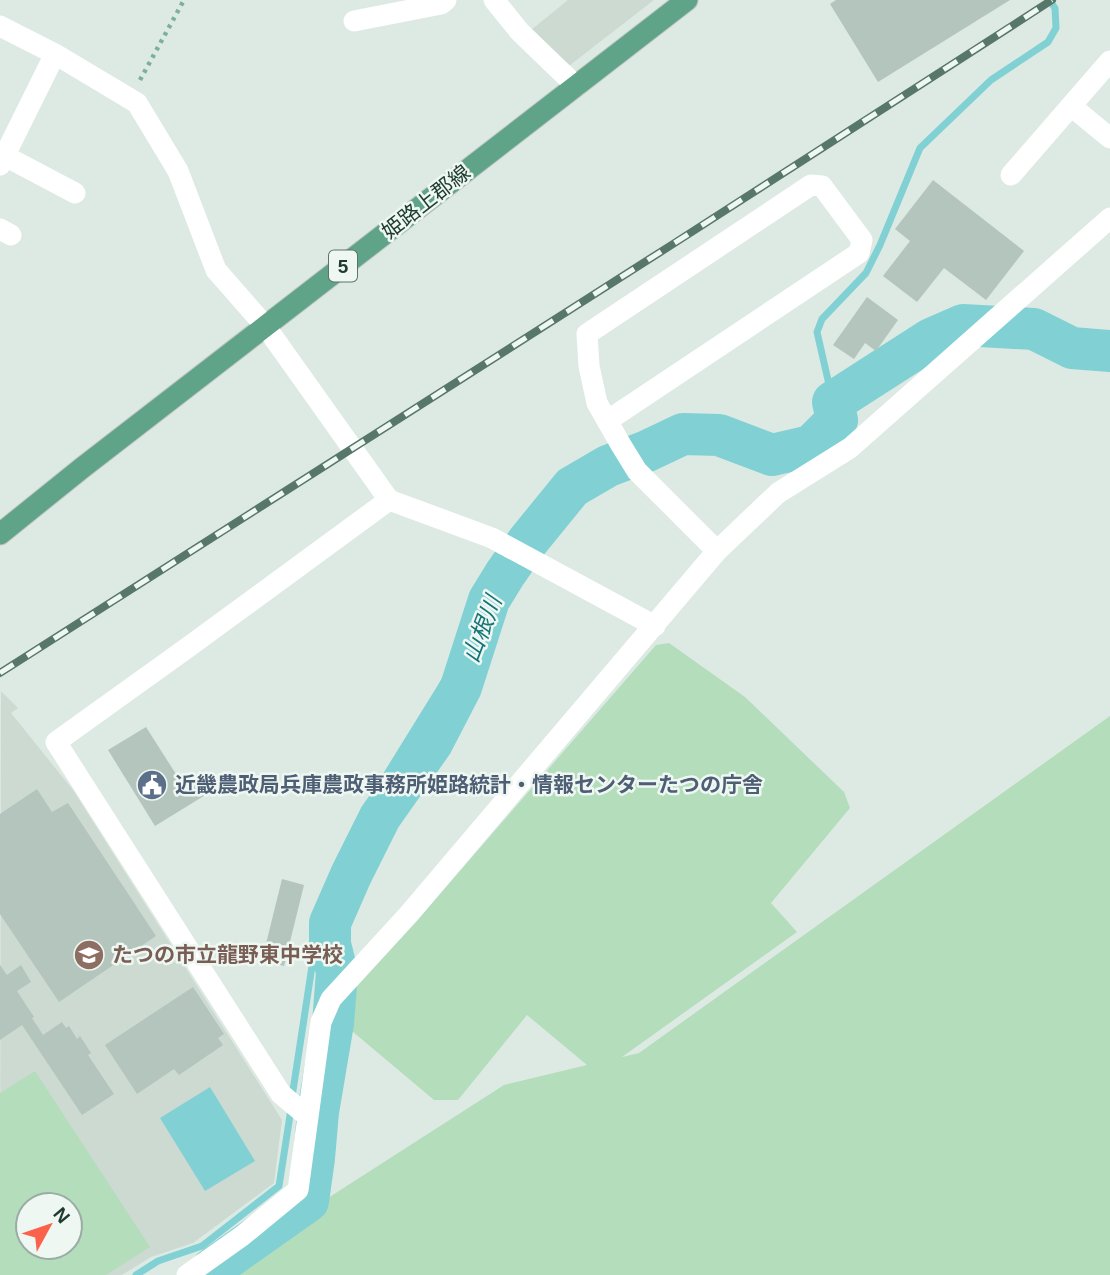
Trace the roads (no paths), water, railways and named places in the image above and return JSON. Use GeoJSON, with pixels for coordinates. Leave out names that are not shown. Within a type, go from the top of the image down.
{"type":"FeatureCollection","features":[{"type":"Feature","properties":{"kind":"main road","name":"姫路上郡線"},"geometry":{"type":"LineString","coordinates":[[0,534],[687,0]]}},
{"type":"Feature","properties":{"kind":"street"},"geometry":{"type":"LineString","coordinates":[[354,21],[441,4],[446,0]]}},
{"type":"Feature","properties":{"kind":"street"},"geometry":{"type":"LineString","coordinates":[[494,0],[520,32],[576,86]]}},
{"type":"Feature","properties":{"kind":"street"},"geometry":{"type":"LineString","coordinates":[[0,26],[55,54],[136,103],[178,171],[216,270],[266,327],[388,500],[492,538],[655,626]]}},
{"type":"Feature","properties":{"kind":"street"},"geometry":{"type":"LineString","coordinates":[[55,54],[2,160],[75,193]]}},
{"type":"Feature","properties":{"kind":"street"},"geometry":{"type":"LineString","coordinates":[[1012,175],[1110,61]]}},
{"type":"Feature","properties":{"kind":"street"},"geometry":{"type":"LineString","coordinates":[[1071,106],[1110,138]]}},
{"type":"Feature","properties":{"kind":"street"},"geometry":{"type":"LineString","coordinates":[[607,421],[859,253],[862,240],[822,186],[811,185],[587,334],[589,366],[597,403],[607,421],[637,471],[717,551]]}},
{"type":"Feature","properties":{"kind":"street"},"geometry":{"type":"LineString","coordinates":[[187,1275],[242,1236],[298,1190],[321,1022],[331,999],[409,915],[717,551],[778,492],[850,448],[1110,218]]}},
{"type":"Feature","properties":{"kind":"street"},"geometry":{"type":"LineString","coordinates":[[307,1116],[281,1094],[56,742],[388,500]]}},
{"type":"Feature","properties":{"kind":"water"},"geometry":{"type":"Polygon","coordinates":[[[210,1087],[255,1161],[205,1191],[160,1118],[210,1087]]]}},
{"type":"Feature","properties":{"kind":"waterway"},"geometry":{"type":"LineString","coordinates":[[833,402],[817,332],[822,319],[866,273],[920,148],[991,80],[1048,42],[1056,28],[1055,8],[1049,0]]}},
{"type":"Feature","properties":{"kind":"waterway","name":"山根川"},"geometry":{"type":"LineString","coordinates":[[212,1269],[308,1201],[318,1112],[333,1023],[337,972],[330,944],[330,923],[380,817],[432,743],[461,687],[489,600],[528,541],[572,487],[608,466],[683,434],[719,435],[772,455],[811,446],[837,420],[833,402],[931,339],[963,325],[1034,329],[1072,348],[1110,351]]}},
{"type":"Feature","properties":{"kind":"waterway"},"geometry":{"type":"LineString","coordinates":[[292,1097],[322,901],[382,782],[455,664],[472,651]]}},
{"type":"Feature","properties":{"kind":"waterway"},"geometry":{"type":"LineString","coordinates":[[136,1275],[158,1261],[202,1246],[279,1186],[291,1109]]}},
{"type":"Feature","properties":{"kind":"railway"},"geometry":{"type":"LineString","coordinates":[[0,673],[1052,0]]}},
{"type":"Feature","properties":{"kind":"place","name":"近畿農政局兵庫農政事務所姫路統計・情報センターたつの庁舎"},"geometry":{"type":"Point","coordinates":[152,785]}},
{"type":"Feature","properties":{"kind":"place","name":"たつの市立龍野東中学校"},"geometry":{"type":"Point","coordinates":[89,955]}}]}
